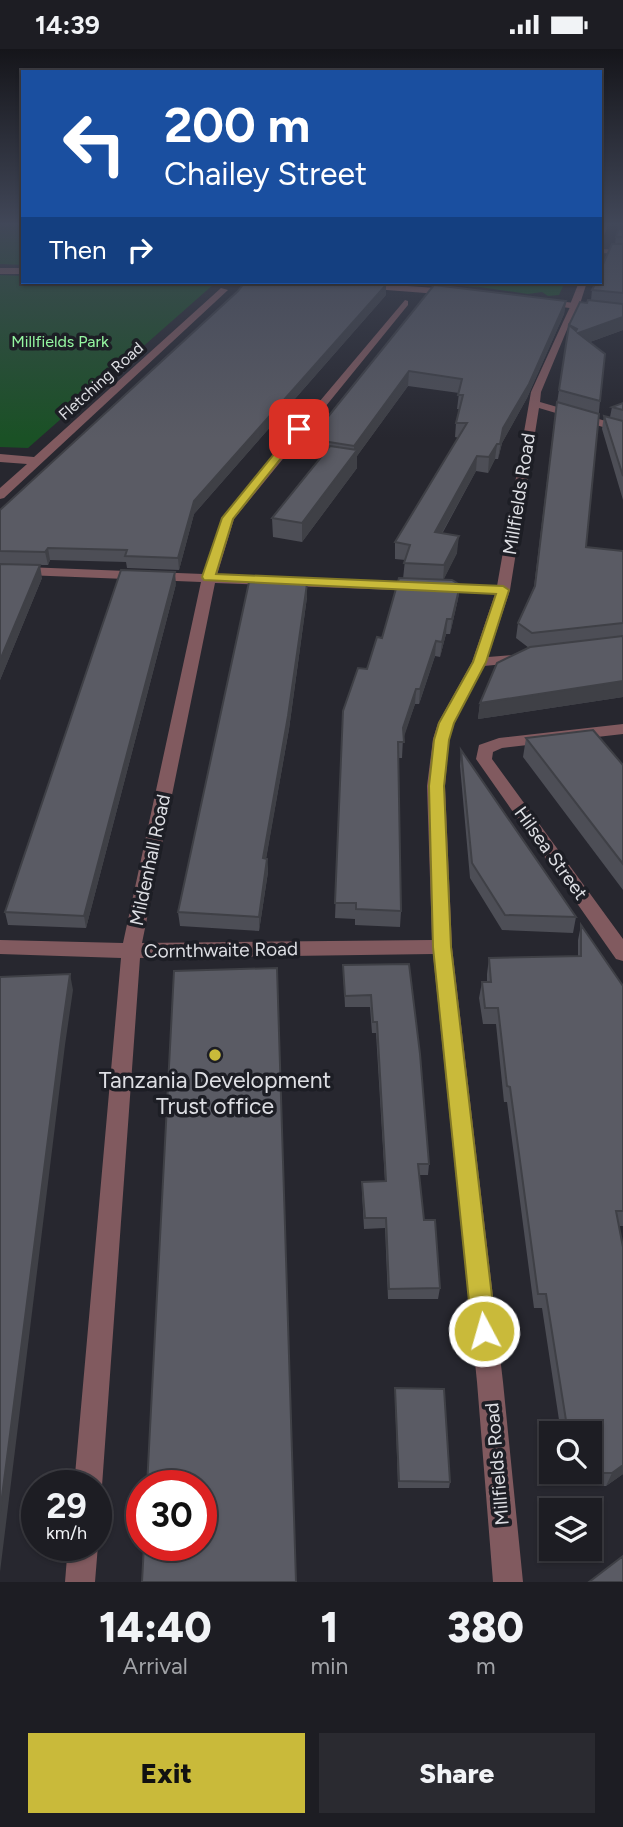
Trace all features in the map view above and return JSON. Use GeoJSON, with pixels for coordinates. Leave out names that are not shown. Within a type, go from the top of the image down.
{"type":"FeatureCollection","features":[{"type":"Feature","properties":{"kind":"street","name":"Fletching Road"},"geometry":{"type":"LineString","coordinates":[[0,495],[218,296]]}},
{"type":"Feature","properties":{"kind":"street"},"geometry":{"type":"LineString","coordinates":[[402,296],[424,296]]}},
{"type":"Feature","properties":{"kind":"street","name":"Millfields Road"},"geometry":{"type":"LineString","coordinates":[[508,1582],[488,1369],[442,947],[436,786],[441,740],[446,723],[479,662],[503,590],[536,392],[578,296]]}},
{"type":"Feature","properties":{"kind":"street","name":"Mildenhall Road"},"geometry":{"type":"LineString","coordinates":[[89,1470],[131,951],[209,577],[228,518],[410,297]]}},
{"type":"Feature","properties":{"kind":"street"},"geometry":{"type":"LineString","coordinates":[[534,300],[571,314],[623,312]]}},
{"type":"Feature","properties":{"kind":"street"},"geometry":{"type":"LineString","coordinates":[[534,404],[558,408],[623,430]]}},
{"type":"Feature","properties":{"kind":"street"},"geometry":{"type":"LineString","coordinates":[[0,458],[36,461]]}},
{"type":"Feature","properties":{"kind":"street"},"geometry":{"type":"LineString","coordinates":[[0,570],[503,590]]}},
{"type":"Feature","properties":{"kind":"street"},"geometry":{"type":"LineString","coordinates":[[479,662],[544,655]]}},
{"type":"Feature","properties":{"kind":"street","name":"Hilsea Street"},"geometry":{"type":"LineString","coordinates":[[623,729],[499,743],[485,749],[484,759],[623,954]]}},
{"type":"Feature","properties":{"kind":"street","name":"Cornthwaite Road"},"geometry":{"type":"LineString","coordinates":[[0,947],[131,951],[442,947]]}},
{"type":"Feature","properties":{"kind":"street"},"geometry":{"type":"LineString","coordinates":[[80,1582],[82,1561]]}},
{"type":"Feature","properties":{"kind":"green space","name":"Millfields Park"},"geometry":{"type":"Polygon","coordinates":[[[0,296],[201,296],[28,448],[0,447],[0,296]]]}},
{"type":"Feature","properties":{"kind":"building"},"geometry":{"type":"Polygon","coordinates":[[[233,296],[377,296],[194,501],[178,558],[125,556],[127,550],[48,548],[45,552],[0,551],[0,510],[233,296]]]}},
{"type":"Feature","properties":{"kind":"building"},"geometry":{"type":"Polygon","coordinates":[[[426,296],[521,296],[566,301],[529,384],[503,428],[500,444],[497,444],[489,457],[477,456],[435,532],[459,536],[444,565],[404,563],[410,545],[395,542],[467,423],[456,423],[463,395],[458,395],[462,379],[409,371],[354,446],[310,439],[426,296]]]}},
{"type":"Feature","properties":{"kind":"building"},"geometry":{"type":"Polygon","coordinates":[[[588,300],[623,304],[623,317],[578,333],[605,354],[600,401],[559,390],[569,325],[580,302],[587,303],[588,300]]]}},
{"type":"Feature","properties":{"kind":"building"},"geometry":{"type":"Polygon","coordinates":[[[557,402],[599,414],[586,547],[623,551],[623,623],[532,633],[518,623],[535,586],[557,402]]]}},
{"type":"Feature","properties":{"kind":"building"},"geometry":{"type":"Polygon","coordinates":[[[623,403],[623,410],[612,407],[623,403]]]}},
{"type":"Feature","properties":{"kind":"building"},"geometry":{"type":"Polygon","coordinates":[[[604,416],[623,421],[623,476],[604,416]]]}},
{"type":"Feature","properties":{"kind":"building"},"geometry":{"type":"Polygon","coordinates":[[[330,446],[357,450],[302,523],[272,518],[330,446]]]}},
{"type":"Feature","properties":{"kind":"building"},"geometry":{"type":"Polygon","coordinates":[[[0,564],[40,565],[0,660],[0,564]]]}},
{"type":"Feature","properties":{"kind":"building"},"geometry":{"type":"Polygon","coordinates":[[[121,570],[175,572],[84,916],[5,912],[121,570]]]}},
{"type":"Feature","properties":{"kind":"building"},"geometry":{"type":"Polygon","coordinates":[[[399,578],[452,580],[460,585],[452,619],[447,619],[442,642],[436,641],[420,689],[416,689],[403,728],[404,742],[398,742],[401,911],[356,909],[356,903],[335,903],[343,711],[358,668],[367,669],[377,637],[382,638],[399,578]]]}},
{"type":"Feature","properties":{"kind":"building"},"geometry":{"type":"Polygon","coordinates":[[[249,582],[307,584],[288,716],[263,858],[267,859],[259,917],[178,912],[249,582]]]}},
{"type":"Feature","properties":{"kind":"building"},"geometry":{"type":"Polygon","coordinates":[[[623,636],[623,681],[480,703],[497,663],[530,647],[623,636]]]}},
{"type":"Feature","properties":{"kind":"building"},"geometry":{"type":"Polygon","coordinates":[[[593,730],[623,765],[623,864],[526,738],[593,730]]]}},
{"type":"Feature","properties":{"kind":"building"},"geometry":{"type":"Polygon","coordinates":[[[461,750],[576,917],[505,915],[472,863],[461,750]]]}},
{"type":"Feature","properties":{"kind":"building"},"geometry":{"type":"Polygon","coordinates":[[[581,925],[623,986],[623,1211],[616,1211],[623,1247],[623,1465],[612,1473],[602,1473],[602,1421],[566,1421],[546,1294],[538,1294],[498,1008],[485,1008],[482,982],[491,982],[489,958],[581,956],[581,925]]]}},
{"type":"Feature","properties":{"kind":"building"},"geometry":{"type":"Polygon","coordinates":[[[409,964],[429,1164],[418,1164],[424,1220],[435,1220],[440,1288],[389,1289],[386,1218],[365,1218],[362,1182],[386,1181],[377,1022],[373,1022],[371,995],[345,996],[343,965],[409,964]]]}},
{"type":"Feature","properties":{"kind":"building"},"geometry":{"type":"Polygon","coordinates":[[[277,968],[296,1582],[142,1582],[143,1561],[217,1561],[217,1470],[148,1470],[174,971],[277,968]]]}},
{"type":"Feature","properties":{"kind":"building"},"geometry":{"type":"Polygon","coordinates":[[[70,974],[62,1030],[0,1512],[0,977],[70,974]]]}},
{"type":"Feature","properties":{"kind":"building"},"geometry":{"type":"Polygon","coordinates":[[[395,1388],[444,1389],[450,1482],[399,1481],[395,1388]]]}},
{"type":"Feature","properties":{"kind":"building"},"geometry":{"type":"Polygon","coordinates":[[[623,1556],[623,1582],[589,1582],[623,1556]]]}},
{"type":"Feature","properties":{"kind":"place","name":"Tanzania Development Trust office"},"geometry":{"type":"Point","coordinates":[215,1055]}},
{"type":"Feature","properties":{"kind":"route"},"geometry":{"type":"LineString","coordinates":[[299,429],[228,518],[220,535],[209,577],[503,590],[479,662],[446,723],[441,740],[436,786],[442,947],[484,1331]]}}]}
